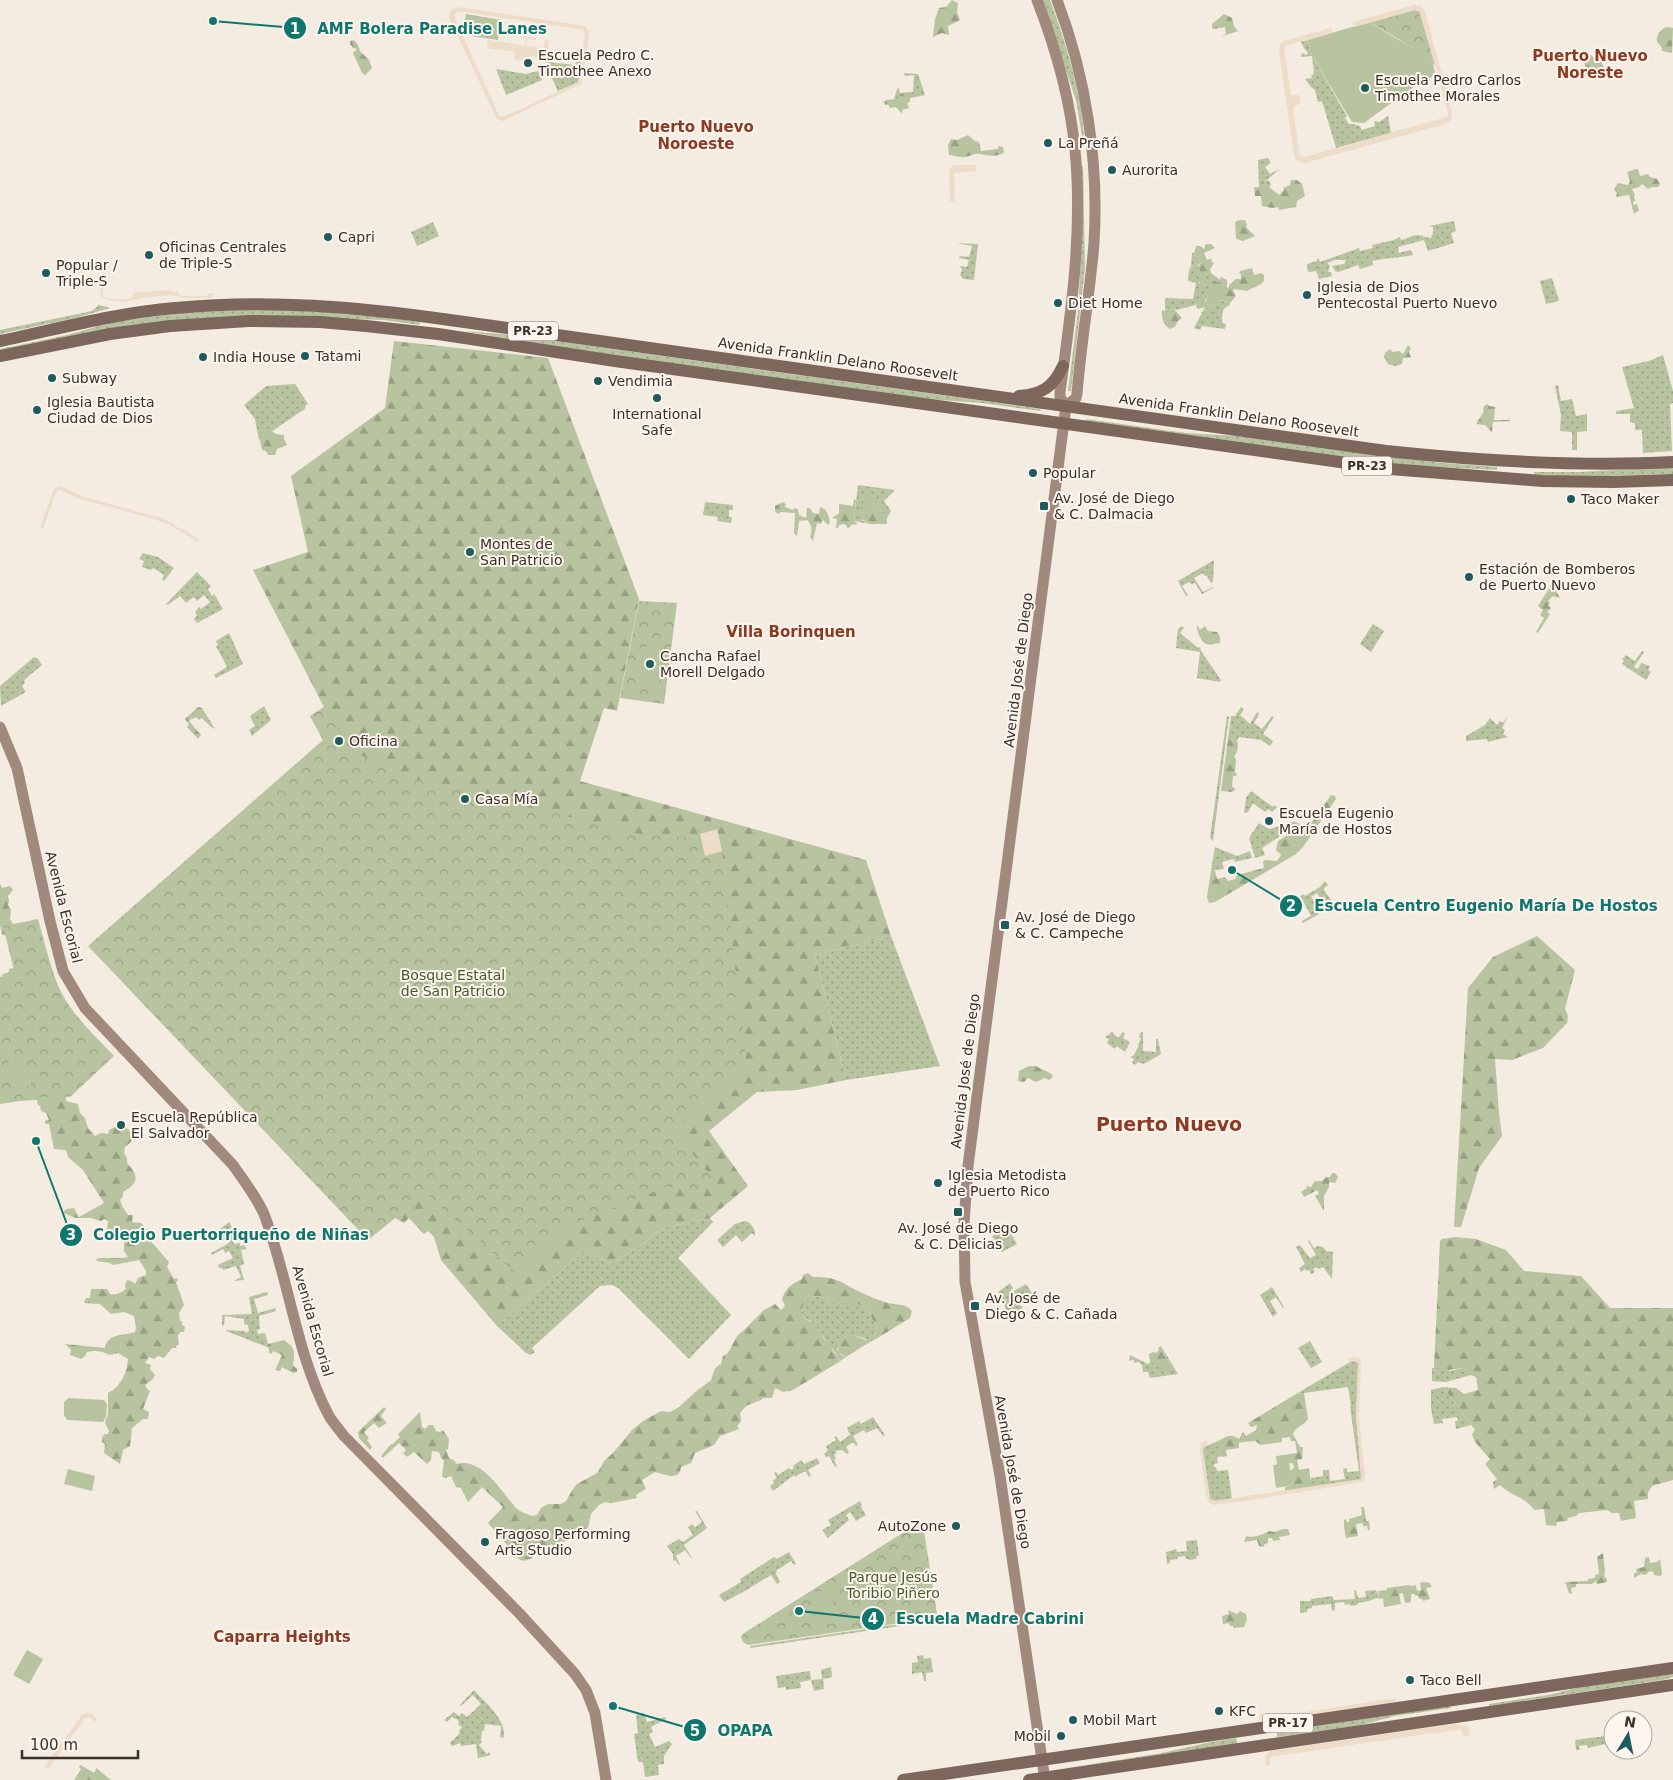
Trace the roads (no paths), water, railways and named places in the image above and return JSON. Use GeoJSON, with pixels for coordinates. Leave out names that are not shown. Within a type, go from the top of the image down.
{"type":"FeatureCollection","features":[{"type":"Feature","properties":{"kind":"main road"},"geometry":{"type":"LineString","coordinates":[[1037,0],[1060,67],[1069,107],[1075,150],[1077,238],[1060,397],[1066,406],[1076,398],[1077,394],[1095,221],[1092,160],[1087,115],[1080,78],[1057,0]]}},
{"type":"Feature","properties":{"kind":"main road","name":"Avenida Franklin Delano Roosevelt"},"geometry":{"type":"LineString","coordinates":[[0,341],[133,313],[173,308],[244,303],[350,307],[1386,451],[1517,462],[1569,464],[1673,462]]}},
{"type":"Feature","properties":{"kind":"main road","name":"PR-23"},"geometry":{"type":"LineString","coordinates":[[0,356],[110,334],[170,326],[249,321],[320,322],[438,334],[1268,453],[1426,472],[1542,481],[1614,482],[1673,480]]}},
{"type":"Feature","properties":{"kind":"main road"},"geometry":{"type":"LineString","coordinates":[[998,397],[1036,393],[1048,388],[1057,379],[1063,366]]}},
{"type":"Feature","properties":{"kind":"main road","name":"Avenida José de Diego"},"geometry":{"type":"LineString","coordinates":[[1045,1779],[1000,1476],[965,1282],[964,1224],[968,1166],[1066,406]]}},
{"type":"Feature","properties":{"kind":"main road","name":"Avenida Escorial"},"geometry":{"type":"LineString","coordinates":[[0,727],[17,768],[50,921],[64,971],[85,1008],[233,1165],[249,1188],[263,1213],[281,1263],[309,1372],[328,1416],[344,1436],[519,1613],[575,1674],[586,1690],[595,1713],[606,1780]]}},
{"type":"Feature","properties":{"kind":"main road","name":"PR-17"},"geometry":{"type":"LineString","coordinates":[[903,1780],[1387,1708],[1673,1668]]}},
{"type":"Feature","properties":{"kind":"main road","name":"PR-17"},"geometry":{"type":"LineString","coordinates":[[1029,1780],[1673,1686]]}},
{"type":"Feature","properties":{"kind":"place","name":"AMF Bolera Paradise Lanes"},"geometry":{"type":"Point","coordinates":[213,21]}},
{"type":"Feature","properties":{"kind":"place","name":"Escuela Pedro C. Timothee Anexo"},"geometry":{"type":"Point","coordinates":[528,63]}},
{"type":"Feature","properties":{"kind":"place","name":"Escuela Pedro Carlos Timothee Morales"},"geometry":{"type":"Point","coordinates":[1365,88]}},
{"type":"Feature","properties":{"kind":"place","name":"La Preñá"},"geometry":{"type":"Point","coordinates":[1048,143]}},
{"type":"Feature","properties":{"kind":"place","name":"Aurorita"},"geometry":{"type":"Point","coordinates":[1112,170]}},
{"type":"Feature","properties":{"kind":"place","name":"Capri"},"geometry":{"type":"Point","coordinates":[328,237]}},
{"type":"Feature","properties":{"kind":"place","name":"Oficinas Centrales de Triple-S"},"geometry":{"type":"Point","coordinates":[149,255]}},
{"type":"Feature","properties":{"kind":"place","name":"Popular / Triple-S"},"geometry":{"type":"Point","coordinates":[46,273]}},
{"type":"Feature","properties":{"kind":"place","name":"Iglesia de Dios Pentecostal Puerto Nuevo"},"geometry":{"type":"Point","coordinates":[1307,295]}},
{"type":"Feature","properties":{"kind":"place","name":"Diet Home"},"geometry":{"type":"Point","coordinates":[1058,303]}},
{"type":"Feature","properties":{"kind":"place","name":"Tatami"},"geometry":{"type":"Point","coordinates":[305,356]}},
{"type":"Feature","properties":{"kind":"place","name":"India House"},"geometry":{"type":"Point","coordinates":[203,357]}},
{"type":"Feature","properties":{"kind":"place","name":"Subway"},"geometry":{"type":"Point","coordinates":[52,378]}},
{"type":"Feature","properties":{"kind":"place","name":"Vendimia"},"geometry":{"type":"Point","coordinates":[598,381]}},
{"type":"Feature","properties":{"kind":"place","name":"International Safe"},"geometry":{"type":"Point","coordinates":[657,398]}},
{"type":"Feature","properties":{"kind":"place","name":"Iglesia Bautista Ciudad de Dios"},"geometry":{"type":"Point","coordinates":[37,410]}},
{"type":"Feature","properties":{"kind":"place","name":"Popular"},"geometry":{"type":"Point","coordinates":[1033,473]}},
{"type":"Feature","properties":{"kind":"place","name":"Taco Maker"},"geometry":{"type":"Point","coordinates":[1571,499]}},
{"type":"Feature","properties":{"kind":"place","name":"Av. José de Diego & C. Dalmacia"},"geometry":{"type":"Point","coordinates":[1044,506]}},
{"type":"Feature","properties":{"kind":"place","name":"Montes de San Patricio"},"geometry":{"type":"Point","coordinates":[470,552]}},
{"type":"Feature","properties":{"kind":"place","name":"Estación de Bomberos de Puerto Nuevo"},"geometry":{"type":"Point","coordinates":[1469,577]}},
{"type":"Feature","properties":{"kind":"place","name":"Cancha Rafael Morell Delgado"},"geometry":{"type":"Point","coordinates":[650,664]}},
{"type":"Feature","properties":{"kind":"place","name":"Oficina"},"geometry":{"type":"Point","coordinates":[339,741]}},
{"type":"Feature","properties":{"kind":"place","name":"Casa Mía"},"geometry":{"type":"Point","coordinates":[465,799]}},
{"type":"Feature","properties":{"kind":"place","name":"Escuela Eugenio María de Hostos"},"geometry":{"type":"Point","coordinates":[1269,821]}},
{"type":"Feature","properties":{"kind":"place","name":"Escuela Centro Eugenio María De Hostos"},"geometry":{"type":"Point","coordinates":[1232,870]}},
{"type":"Feature","properties":{"kind":"place","name":"Av. José de Diego & C. Campeche"},"geometry":{"type":"Point","coordinates":[1005,925]}},
{"type":"Feature","properties":{"kind":"place","name":"Escuela República El Salvador"},"geometry":{"type":"Point","coordinates":[121,1125]}},
{"type":"Feature","properties":{"kind":"place","name":"Colegio Puertorriqueño de Niñas"},"geometry":{"type":"Point","coordinates":[36,1141]}},
{"type":"Feature","properties":{"kind":"place","name":"Iglesia Metodista de Puerto Rico"},"geometry":{"type":"Point","coordinates":[938,1183]}},
{"type":"Feature","properties":{"kind":"place","name":"Av. José de Diego & C. Delicias"},"geometry":{"type":"Point","coordinates":[958,1212]}},
{"type":"Feature","properties":{"kind":"place","name":"Av. José de Diego & C. Cañada"},"geometry":{"type":"Point","coordinates":[975,1306]}},
{"type":"Feature","properties":{"kind":"place","name":"AutoZone"},"geometry":{"type":"Point","coordinates":[956,1526]}},
{"type":"Feature","properties":{"kind":"place","name":"Fragoso Performing Arts Studio"},"geometry":{"type":"Point","coordinates":[485,1542]}},
{"type":"Feature","properties":{"kind":"place","name":"Escuela Madre Cabrini"},"geometry":{"type":"Point","coordinates":[799,1611]}},
{"type":"Feature","properties":{"kind":"place","name":"Taco Bell"},"geometry":{"type":"Point","coordinates":[1410,1680]}},
{"type":"Feature","properties":{"kind":"place","name":"OPAPA"},"geometry":{"type":"Point","coordinates":[613,1706]}},
{"type":"Feature","properties":{"kind":"place","name":"KFC"},"geometry":{"type":"Point","coordinates":[1219,1711]}},
{"type":"Feature","properties":{"kind":"place","name":"Mobil Mart"},"geometry":{"type":"Point","coordinates":[1073,1720]}},
{"type":"Feature","properties":{"kind":"place","name":"Mobil"},"geometry":{"type":"Point","coordinates":[1061,1736]}},
{"type":"Feature","properties":{"kind":"district","name":"Puerto Nuevo Noreste"},"geometry":{"type":"Point","coordinates":[1590,64]}},
{"type":"Feature","properties":{"kind":"district","name":"Puerto Nuevo Noroeste"},"geometry":{"type":"Point","coordinates":[696,136]}},
{"type":"Feature","properties":{"kind":"district","name":"Villa Borinquen"},"geometry":{"type":"Point","coordinates":[791,632]}},
{"type":"Feature","properties":{"kind":"district","name":"Puerto Nuevo"},"geometry":{"type":"Point","coordinates":[1169,1124]}},
{"type":"Feature","properties":{"kind":"district","name":"Caparra Heights"},"geometry":{"type":"Point","coordinates":[282,1637]}},
{"type":"Feature","properties":{"kind":"park label","name":"Bosque Estatal de San Patricio"},"geometry":{"type":"Point","coordinates":[453,984]}},
{"type":"Feature","properties":{"kind":"park label","name":"Parque Jesús Toribio Piñero"},"geometry":{"type":"Point","coordinates":[893,1585]}}]}
